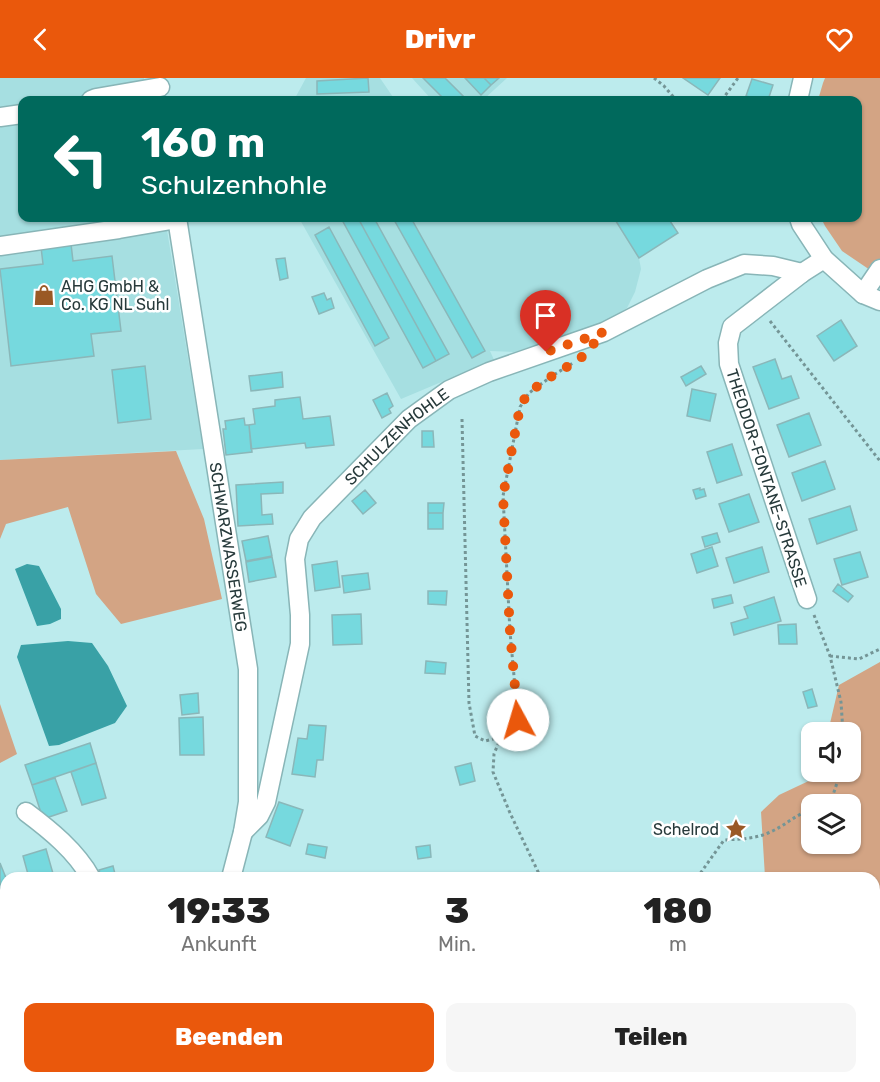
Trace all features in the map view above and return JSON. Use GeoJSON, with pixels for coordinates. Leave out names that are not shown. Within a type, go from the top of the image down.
{"type":"FeatureCollection","features":[{"type":"Feature","properties":{"kind":"street"},"geometry":{"type":"LineString","coordinates":[[799,96],[803,78]]}},
{"type":"Feature","properties":{"kind":"street"},"geometry":{"type":"LineString","coordinates":[[109,96],[160,88]]}},
{"type":"Feature","properties":{"kind":"street"},"geometry":{"type":"LineString","coordinates":[[0,117],[18,115]]}},
{"type":"Feature","properties":{"kind":"street"},"geometry":{"type":"LineString","coordinates":[[0,246],[156,222]]}},
{"type":"Feature","properties":{"kind":"street","name":"SCHWARZWASSERWEG"},"geometry":{"type":"LineString","coordinates":[[178,222],[248,669],[248,802],[233,872]]}},
{"type":"Feature","properties":{"kind":"street"},"geometry":{"type":"LineString","coordinates":[[800,222],[824,259],[863,294],[880,301]]}},
{"type":"Feature","properties":{"kind":"street","name":"THEODOR-FONTANE-STRASSE"},"geometry":{"type":"LineString","coordinates":[[807,599],[748,426],[729,364],[728,343],[732,327],[802,273],[824,259]]}},
{"type":"Feature","properties":{"kind":"street","name":"SCHULZENHOHLE"},"geometry":{"type":"LineString","coordinates":[[243,832],[259,816],[266,802],[300,644],[295,559],[299,539],[312,518],[409,419],[449,390],[489,372],[604,332],[707,279],[744,264],[773,266],[802,273]]}},
{"type":"Feature","properties":{"kind":"street"},"geometry":{"type":"LineString","coordinates":[[863,294],[880,269]]}},
{"type":"Feature","properties":{"kind":"street"},"geometry":{"type":"LineString","coordinates":[[26,812],[51,832],[85,866],[88,872]]}},
{"type":"Feature","properties":{"kind":"path"},"geometry":{"type":"LineString","coordinates":[[654,78],[672,96]]}},
{"type":"Feature","properties":{"kind":"path"},"geometry":{"type":"LineString","coordinates":[[726,96],[738,78]]}},
{"type":"Feature","properties":{"kind":"path"},"geometry":{"type":"LineString","coordinates":[[758,306],[880,461]]}},
{"type":"Feature","properties":{"kind":"path"},"geometry":{"type":"LineString","coordinates":[[538,872],[510,813],[494,772],[494,754],[501,737],[518,720],[510,632],[503,496],[520,407],[528,393],[580,359]]}},
{"type":"Feature","properties":{"kind":"path"},"geometry":{"type":"LineString","coordinates":[[462,418],[469,703],[475,736],[485,741],[501,737]]}},
{"type":"Feature","properties":{"kind":"path"},"geometry":{"type":"LineString","coordinates":[[807,599],[830,657],[841,702],[842,722]]}},
{"type":"Feature","properties":{"kind":"path"},"geometry":{"type":"LineString","coordinates":[[830,657],[859,659],[880,649]]}},
{"type":"Feature","properties":{"kind":"path"},"geometry":{"type":"LineString","coordinates":[[701,872],[724,840],[750,838],[769,833],[801,813]]}},
{"type":"Feature","properties":{"kind":"shaded area"},"geometry":{"type":"Polygon","coordinates":[[[0,78],[144,78],[146,96],[18,96],[18,222],[166,222],[203,449],[0,460],[0,78]]]}},
{"type":"Feature","properties":{"kind":"shaded area"},"geometry":{"type":"Polygon","coordinates":[[[306,78],[380,78],[392,96],[296,96],[306,78]]]}},
{"type":"Feature","properties":{"kind":"shaded area"},"geometry":{"type":"Polygon","coordinates":[[[412,78],[507,78],[487,96],[428,96],[412,78]]]}},
{"type":"Feature","properties":{"kind":"shaded area"},"geometry":{"type":"Polygon","coordinates":[[[825,78],[880,78],[880,264],[873,272],[842,251],[823,222],[862,222],[862,96],[819,96],[825,78]]]}},
{"type":"Feature","properties":{"kind":"shaded area"},"geometry":{"type":"Polygon","coordinates":[[[301,222],[616,222],[639,258],[641,269],[635,292],[627,308],[608,321],[514,352],[490,351],[495,362],[401,399],[301,222]]]}},
{"type":"Feature","properties":{"kind":"shaded area"},"geometry":{"type":"Polygon","coordinates":[[[176,451],[204,519],[222,599],[121,624],[96,594],[68,507],[6,524],[0,539],[0,460],[176,451]]]}},
{"type":"Feature","properties":{"kind":"shaded area"},"geometry":{"type":"Polygon","coordinates":[[[27,564],[39,566],[61,609],[61,619],[37,626],[15,569],[27,564]]]}},
{"type":"Feature","properties":{"kind":"shaded area"},"geometry":{"type":"Polygon","coordinates":[[[68,641],[92,643],[108,666],[127,706],[115,723],[59,745],[49,746],[17,657],[21,645],[68,641]]]}},
{"type":"Feature","properties":{"kind":"shaded area"},"geometry":{"type":"Polygon","coordinates":[[[880,662],[880,872],[765,872],[761,812],[779,795],[807,782],[861,782],[861,722],[830,722],[839,685],[880,662]]]}},
{"type":"Feature","properties":{"kind":"shaded area"},"geometry":{"type":"Polygon","coordinates":[[[0,704],[17,754],[0,763],[0,704]]]}},
{"type":"Feature","properties":{"kind":"building"},"geometry":{"type":"Polygon","coordinates":[[[368,78],[369,92],[317,94],[317,81],[368,78]]]}},
{"type":"Feature","properties":{"kind":"building"},"geometry":{"type":"Polygon","coordinates":[[[423,78],[445,78],[463,96],[441,96],[423,78]]]}},
{"type":"Feature","properties":{"kind":"building"},"geometry":{"type":"Polygon","coordinates":[[[465,78],[484,78],[491,85],[481,95],[465,78]]]}},
{"type":"Feature","properties":{"kind":"building"},"geometry":{"type":"Polygon","coordinates":[[[484,78],[499,78],[491,85],[484,78]]]}},
{"type":"Feature","properties":{"kind":"building"},"geometry":{"type":"Polygon","coordinates":[[[683,78],[720,78],[708,95],[683,78]]]}},
{"type":"Feature","properties":{"kind":"building"},"geometry":{"type":"Polygon","coordinates":[[[752,79],[773,85],[769,96],[746,96],[752,79]]]}},
{"type":"Feature","properties":{"kind":"building"},"geometry":{"type":"Polygon","coordinates":[[[343,222],[360,222],[436,361],[423,368],[343,222]]]}},
{"type":"Feature","properties":{"kind":"building"},"geometry":{"type":"Polygon","coordinates":[[[360,222],[376,222],[449,354],[436,361],[360,222]]]}},
{"type":"Feature","properties":{"kind":"building"},"geometry":{"type":"Polygon","coordinates":[[[395,222],[413,222],[485,351],[472,358],[395,222]]]}},
{"type":"Feature","properties":{"kind":"building"},"geometry":{"type":"Polygon","coordinates":[[[616,222],[671,222],[678,233],[639,258],[616,222]]]}},
{"type":"Feature","properties":{"kind":"building"},"geometry":{"type":"Polygon","coordinates":[[[329,227],[389,338],[375,346],[315,235],[329,227]]]}},
{"type":"Feature","properties":{"kind":"building"},"geometry":{"type":"Polygon","coordinates":[[[71,244],[73,261],[112,256],[121,331],[91,334],[94,356],[11,366],[0,269],[43,264],[41,247],[71,244]]]}},
{"type":"Feature","properties":{"kind":"building"},"geometry":{"type":"Polygon","coordinates":[[[285,258],[288,278],[280,280],[276,259],[285,258]]]}},
{"type":"Feature","properties":{"kind":"building"},"geometry":{"type":"Polygon","coordinates":[[[324,293],[327,300],[331,298],[334,308],[319,314],[312,297],[324,293]]]}},
{"type":"Feature","properties":{"kind":"building"},"geometry":{"type":"Polygon","coordinates":[[[841,320],[857,346],[834,361],[817,336],[841,320]]]}},
{"type":"Feature","properties":{"kind":"building"},"geometry":{"type":"Polygon","coordinates":[[[775,359],[782,379],[791,376],[799,398],[769,409],[753,367],[775,359]]]}},
{"type":"Feature","properties":{"kind":"building"},"geometry":{"type":"Polygon","coordinates":[[[145,366],[151,419],[118,423],[112,370],[145,366]]]}},
{"type":"Feature","properties":{"kind":"building"},"geometry":{"type":"Polygon","coordinates":[[[701,366],[706,374],[686,386],[681,377],[701,366]]]}},
{"type":"Feature","properties":{"kind":"building"},"geometry":{"type":"Polygon","coordinates":[[[282,372],[283,387],[251,391],[249,376],[282,372]]]}},
{"type":"Feature","properties":{"kind":"building"},"geometry":{"type":"Polygon","coordinates":[[[692,389],[716,394],[710,421],[687,416],[692,389]]]}},
{"type":"Feature","properties":{"kind":"building"},"geometry":{"type":"Polygon","coordinates":[[[387,393],[393,406],[389,409],[391,413],[382,418],[373,400],[387,393]]]}},
{"type":"Feature","properties":{"kind":"building"},"geometry":{"type":"Polygon","coordinates":[[[300,397],[303,419],[330,416],[334,445],[306,448],[305,443],[251,449],[249,425],[255,424],[253,409],[275,406],[275,400],[300,397]]]}},
{"type":"Feature","properties":{"kind":"building"},"geometry":{"type":"Polygon","coordinates":[[[809,413],[821,445],[789,457],[777,425],[809,413]]]}},
{"type":"Feature","properties":{"kind":"building"},"geometry":{"type":"Polygon","coordinates":[[[244,418],[245,425],[249,425],[252,452],[226,455],[223,429],[226,429],[225,421],[244,418]]]}},
{"type":"Feature","properties":{"kind":"building"},"geometry":{"type":"Polygon","coordinates":[[[422,431],[433,431],[434,447],[422,447],[422,431]]]}},
{"type":"Feature","properties":{"kind":"building"},"geometry":{"type":"Polygon","coordinates":[[[732,444],[742,475],[717,483],[707,452],[732,444]]]}},
{"type":"Feature","properties":{"kind":"building"},"geometry":{"type":"Polygon","coordinates":[[[825,461],[835,489],[802,501],[792,473],[825,461]]]}},
{"type":"Feature","properties":{"kind":"building"},"geometry":{"type":"Polygon","coordinates":[[[283,482],[283,493],[261,494],[262,515],[272,514],[273,524],[238,526],[236,485],[283,482]]]}},
{"type":"Feature","properties":{"kind":"building"},"geometry":{"type":"Polygon","coordinates":[[[700,488],[700,490],[704,489],[706,496],[696,499],[693,490],[700,488]]]}},
{"type":"Feature","properties":{"kind":"building"},"geometry":{"type":"Polygon","coordinates":[[[365,490],[376,503],[363,514],[352,501],[365,490]]]}},
{"type":"Feature","properties":{"kind":"building"},"geometry":{"type":"Polygon","coordinates":[[[749,494],[759,522],[729,532],[719,504],[749,494]]]}},
{"type":"Feature","properties":{"kind":"building"},"geometry":{"type":"Polygon","coordinates":[[[428,503],[444,503],[443,513],[428,513],[428,503]]]}},
{"type":"Feature","properties":{"kind":"building"},"geometry":{"type":"Polygon","coordinates":[[[850,506],[857,530],[817,544],[809,519],[850,506]]]}},
{"type":"Feature","properties":{"kind":"building"},"geometry":{"type":"Polygon","coordinates":[[[428,513],[443,513],[443,529],[428,529],[428,513]]]}},
{"type":"Feature","properties":{"kind":"building"},"geometry":{"type":"Polygon","coordinates":[[[717,533],[720,542],[705,547],[702,537],[717,533]]]}},
{"type":"Feature","properties":{"kind":"building"},"geometry":{"type":"Polygon","coordinates":[[[268,536],[272,556],[246,561],[242,541],[268,536]]]}},
{"type":"Feature","properties":{"kind":"building"},"geometry":{"type":"Polygon","coordinates":[[[712,547],[718,566],[697,573],[691,554],[712,547]]]}},
{"type":"Feature","properties":{"kind":"building"},"geometry":{"type":"Polygon","coordinates":[[[762,547],[769,572],[734,583],[726,558],[762,547]]]}},
{"type":"Feature","properties":{"kind":"building"},"geometry":{"type":"Polygon","coordinates":[[[860,552],[868,577],[842,585],[834,559],[860,552]]]}},
{"type":"Feature","properties":{"kind":"building"},"geometry":{"type":"Polygon","coordinates":[[[272,557],[276,577],[249,582],[246,562],[272,557]]]}},
{"type":"Feature","properties":{"kind":"building"},"geometry":{"type":"Polygon","coordinates":[[[337,561],[340,587],[315,591],[312,565],[337,561]]]}},
{"type":"Feature","properties":{"kind":"building"},"geometry":{"type":"Polygon","coordinates":[[[368,573],[370,589],[344,593],[342,576],[368,573]]]}},
{"type":"Feature","properties":{"kind":"building"},"geometry":{"type":"Polygon","coordinates":[[[838,584],[853,596],[848,602],[833,591],[838,584]]]}},
{"type":"Feature","properties":{"kind":"building"},"geometry":{"type":"Polygon","coordinates":[[[428,591],[447,591],[446,605],[428,604],[428,591]]]}},
{"type":"Feature","properties":{"kind":"building"},"geometry":{"type":"Polygon","coordinates":[[[731,595],[733,603],[714,608],[712,599],[731,595]]]}},
{"type":"Feature","properties":{"kind":"building"},"geometry":{"type":"Polygon","coordinates":[[[774,597],[781,621],[734,635],[731,623],[748,618],[744,607],[774,597]]]}},
{"type":"Feature","properties":{"kind":"building"},"geometry":{"type":"Polygon","coordinates":[[[361,614],[362,644],[333,645],[332,615],[361,614]]]}},
{"type":"Feature","properties":{"kind":"building"},"geometry":{"type":"Polygon","coordinates":[[[796,624],[797,644],[779,644],[778,625],[796,624]]]}},
{"type":"Feature","properties":{"kind":"building"},"geometry":{"type":"Polygon","coordinates":[[[426,661],[446,663],[445,674],[425,673],[426,661]]]}},
{"type":"Feature","properties":{"kind":"building"},"geometry":{"type":"Polygon","coordinates":[[[812,689],[817,706],[808,708],[803,692],[812,689]]]}},
{"type":"Feature","properties":{"kind":"building"},"geometry":{"type":"Polygon","coordinates":[[[198,693],[199,713],[182,715],[180,695],[198,693]]]}},
{"type":"Feature","properties":{"kind":"building"},"geometry":{"type":"Polygon","coordinates":[[[203,717],[204,755],[180,755],[179,718],[203,717]]]}},
{"type":"Feature","properties":{"kind":"building"},"geometry":{"type":"Polygon","coordinates":[[[309,725],[326,726],[323,760],[317,760],[315,777],[292,774],[298,738],[307,739],[309,725]]]}},
{"type":"Feature","properties":{"kind":"building"},"geometry":{"type":"Polygon","coordinates":[[[90,743],[96,763],[32,785],[25,765],[90,743]]]}},
{"type":"Feature","properties":{"kind":"building"},"geometry":{"type":"Polygon","coordinates":[[[96,763],[106,798],[82,805],[71,772],[96,763]]]}},
{"type":"Feature","properties":{"kind":"building"},"geometry":{"type":"Polygon","coordinates":[[[471,763],[475,781],[460,785],[455,767],[471,763]]]}},
{"type":"Feature","properties":{"kind":"building"},"geometry":{"type":"Polygon","coordinates":[[[55,778],[67,811],[43,819],[32,785],[55,778]]]}},
{"type":"Feature","properties":{"kind":"building"},"geometry":{"type":"Polygon","coordinates":[[[279,802],[303,810],[290,846],[266,837],[279,802]]]}},
{"type":"Feature","properties":{"kind":"building"},"geometry":{"type":"Polygon","coordinates":[[[308,844],[327,847],[325,858],[306,854],[308,844]]]}},
{"type":"Feature","properties":{"kind":"building"},"geometry":{"type":"Polygon","coordinates":[[[430,845],[431,857],[418,859],[416,847],[430,845]]]}},
{"type":"Feature","properties":{"kind":"building"},"geometry":{"type":"Polygon","coordinates":[[[46,849],[53,872],[27,872],[23,856],[46,849]]]}},
{"type":"Feature","properties":{"kind":"building"},"geometry":{"type":"Polygon","coordinates":[[[113,866],[114,872],[100,872],[99,870],[113,866]]]}},
{"type":"Feature","properties":{"kind":"place","name":"AHG GmbH & Co. KG NL Suhl"},"geometry":{"type":"Point","coordinates":[44,295]}},
{"type":"Feature","properties":{"kind":"place","name":"Schelrod"},"geometry":{"type":"Point","coordinates":[736,829]}},
{"type":"Feature","properties":{"kind":"route"},"geometry":{"type":"LineString","coordinates":[[518,720],[510,632],[503,496],[520,407],[528,393],[580,359],[604,332],[546,352]]}}]}
